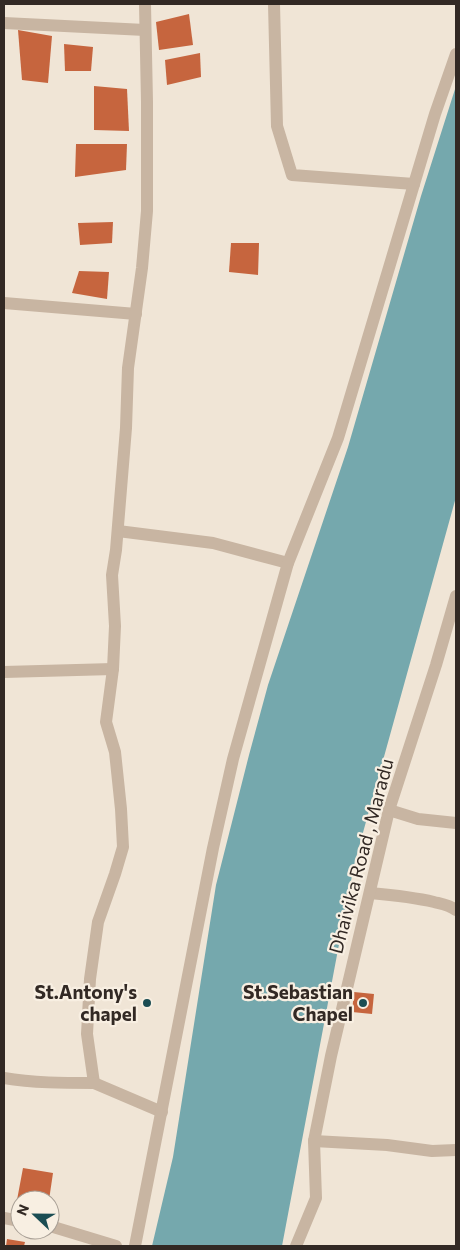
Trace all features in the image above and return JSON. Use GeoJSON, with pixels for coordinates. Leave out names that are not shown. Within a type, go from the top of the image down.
{"type":"FeatureCollection","features":[{"type":"Feature","properties":{"kind":"street"},"geometry":{"type":"LineString","coordinates":[[94,1083],[87,1034],[90,979],[98,922],[123,847],[115,752],[106,722],[113,669],[115,626],[112,575],[118,531],[126,428],[128,368],[142,268],[147,212],[145,4]]}},
{"type":"Feature","properties":{"kind":"street"},"geometry":{"type":"LineString","coordinates":[[274,4],[277,126],[292,175],[414,184]]}},
{"type":"Feature","properties":{"kind":"street"},"geometry":{"type":"LineString","coordinates":[[4,23],[145,30]]}},
{"type":"Feature","properties":{"kind":"street"},"geometry":{"type":"LineString","coordinates":[[135,1246],[213,848],[233,759],[288,563],[338,438],[435,114],[456,54]]}},
{"type":"Feature","properties":{"kind":"street"},"geometry":{"type":"LineString","coordinates":[[4,303],[136,314]]}},
{"type":"Feature","properties":{"kind":"street"},"geometry":{"type":"LineString","coordinates":[[118,531],[213,543],[288,563]]}},
{"type":"Feature","properties":{"kind":"street","name":"Dhaivika Road , Maradu"},"geometry":{"type":"LineString","coordinates":[[296,1246],[316,1198],[314,1141],[331,1056],[389,810],[456,599]]}},
{"type":"Feature","properties":{"kind":"street"},"geometry":{"type":"LineString","coordinates":[[4,672],[113,669]]}},
{"type":"Feature","properties":{"kind":"street"},"geometry":{"type":"LineString","coordinates":[[389,810],[418,819],[456,822]]}},
{"type":"Feature","properties":{"kind":"street"},"geometry":{"type":"LineString","coordinates":[[370,893],[400,895],[421,899],[450,906],[456,910]]}},
{"type":"Feature","properties":{"kind":"street"},"geometry":{"type":"LineString","coordinates":[[4,1078],[94,1083],[162,1112]]}},
{"type":"Feature","properties":{"kind":"street"},"geometry":{"type":"LineString","coordinates":[[314,1141],[387,1144],[432,1151],[456,1150]]}},
{"type":"Feature","properties":{"kind":"street"},"geometry":{"type":"LineString","coordinates":[[60,1229],[116,1246]]}},
{"type":"Feature","properties":{"kind":"water"},"geometry":{"type":"Polygon","coordinates":[[[456,86],[456,497],[354,865],[282,1246],[152,1246],[173,1157],[216,885],[249,755],[268,685],[348,447],[421,196],[456,86]]]}},
{"type":"Feature","properties":{"kind":"building"},"geometry":{"type":"Polygon","coordinates":[[[189,14],[193,45],[159,50],[156,22],[189,14]]]}},
{"type":"Feature","properties":{"kind":"building"},"geometry":{"type":"Polygon","coordinates":[[[18,30],[52,36],[48,83],[22,80],[18,30]]]}},
{"type":"Feature","properties":{"kind":"building"},"geometry":{"type":"Polygon","coordinates":[[[64,44],[93,47],[91,71],[65,71],[64,44]]]}},
{"type":"Feature","properties":{"kind":"building"},"geometry":{"type":"Polygon","coordinates":[[[200,53],[201,77],[167,85],[165,60],[200,53]]]}},
{"type":"Feature","properties":{"kind":"building"},"geometry":{"type":"Polygon","coordinates":[[[94,86],[127,89],[129,131],[94,130],[94,86]]]}},
{"type":"Feature","properties":{"kind":"building"},"geometry":{"type":"Polygon","coordinates":[[[76,144],[127,144],[126,170],[75,177],[76,144]]]}},
{"type":"Feature","properties":{"kind":"building"},"geometry":{"type":"Polygon","coordinates":[[[113,222],[112,243],[80,245],[78,223],[113,222]]]}},
{"type":"Feature","properties":{"kind":"building"},"geometry":{"type":"Polygon","coordinates":[[[231,243],[259,243],[258,275],[229,272],[231,243]]]}},
{"type":"Feature","properties":{"kind":"building"},"geometry":{"type":"Polygon","coordinates":[[[79,271],[109,272],[107,299],[72,293],[79,271]]]}},
{"type":"Feature","properties":{"kind":"building","name":"St.Sebastian Chapel"},"geometry":{"type":"Polygon","coordinates":[[[354,992],[374,994],[372,1014],[352,1012],[354,992]]]}},
{"type":"Feature","properties":{"kind":"building"},"geometry":{"type":"Polygon","coordinates":[[[23,1168],[53,1173],[50,1190],[19,1190],[23,1168]]]}},
{"type":"Feature","properties":{"kind":"building"},"geometry":{"type":"Polygon","coordinates":[[[7,1239],[25,1242],[24,1246],[6,1246],[7,1239]]]}},
{"type":"Feature","properties":{"kind":"place","name":"St.Antony's chapel"},"geometry":{"type":"Point","coordinates":[147,1003]}},
{"type":"Feature","properties":{"kind":"place","name":"St.Sebastian Chapel"},"geometry":{"type":"Point","coordinates":[363,1003]}}]}
